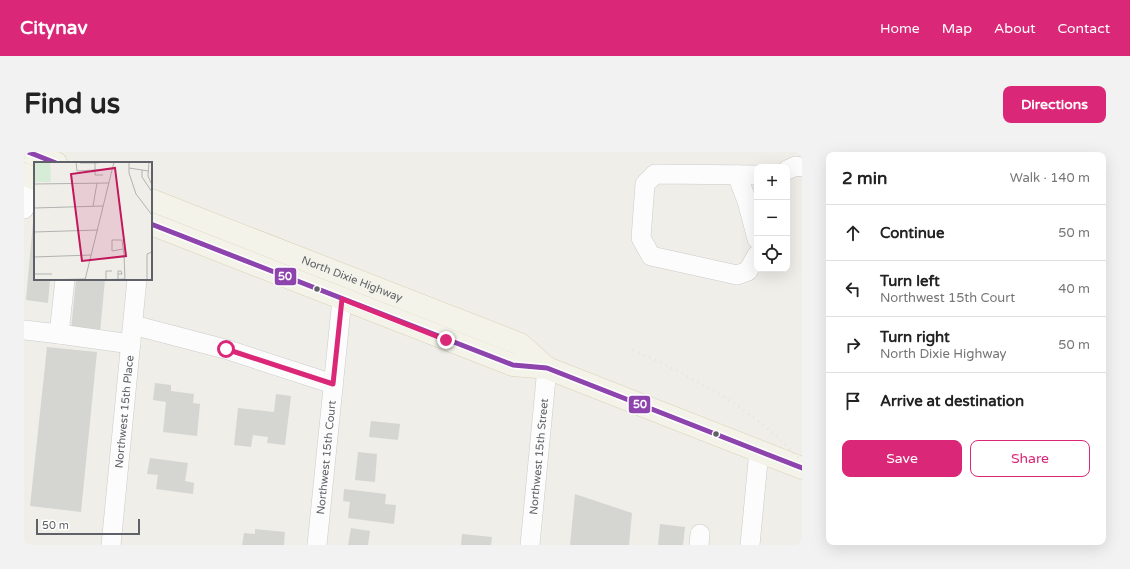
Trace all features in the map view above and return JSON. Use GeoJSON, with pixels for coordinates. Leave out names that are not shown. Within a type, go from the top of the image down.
{"type":"FeatureCollection","features":[{"type":"Feature","properties":{"kind":"main road"},"geometry":{"type":"LineString","coordinates":[[28,152],[53,162]]}},
{"type":"Feature","properties":{"kind":"main road","name":"North Dixie Highway"},"geometry":{"type":"LineString","coordinates":[[152,200],[520,344],[547,368]]}},
{"type":"Feature","properties":{"kind":"main road","name":"North Dixie Highway"},"geometry":{"type":"LineString","coordinates":[[152,224],[513,365],[547,368],[802,468]]}},
{"type":"Feature","properties":{"kind":"street"},"geometry":{"type":"LineString","coordinates":[[790,169],[796,166],[802,167]]}},
{"type":"Feature","properties":{"kind":"street"},"geometry":{"type":"LineString","coordinates":[[754,175],[654,174],[645,184],[641,238],[651,256],[737,275],[748,271],[754,261]]}},
{"type":"Feature","properties":{"kind":"street"},"geometry":{"type":"LineString","coordinates":[[737,175],[747,201],[756,236]]}},
{"type":"Feature","properties":{"kind":"street"},"geometry":{"type":"LineString","coordinates":[[24,209],[30,177]]}},
{"type":"Feature","properties":{"kind":"street"},"geometry":{"type":"LineString","coordinates":[[60,334],[65,280]]}},
{"type":"Feature","properties":{"kind":"street","name":"Northwest 15th Place"},"geometry":{"type":"LineString","coordinates":[[111,545],[137,280]]}},
{"type":"Feature","properties":{"kind":"street","name":"Northwest 15th Court"},"geometry":{"type":"LineString","coordinates":[[317,545],[342,299]]}},
{"type":"Feature","properties":{"kind":"street"},"geometry":{"type":"LineString","coordinates":[[24,330],[60,334],[132,334],[226,349],[333,384]]}},
{"type":"Feature","properties":{"kind":"street","name":"Northwest 15th Street"},"geometry":{"type":"LineString","coordinates":[[530,545],[547,368]]}},
{"type":"Feature","properties":{"kind":"street"},"geometry":{"type":"LineString","coordinates":[[750,545],[759,451]]}},
{"type":"Feature","properties":{"kind":"building"},"geometry":{"type":"Polygon","coordinates":[[[34,211],[34,280],[50,280],[48,303],[26,300],[34,211]]]}},
{"type":"Feature","properties":{"kind":"building"},"geometry":{"type":"Polygon","coordinates":[[[76,280],[105,280],[100,333],[71,330],[76,280]]]}},
{"type":"Feature","properties":{"kind":"building"},"geometry":{"type":"Polygon","coordinates":[[[47,347],[97,352],[81,512],[30,506],[47,347]]]}},
{"type":"Feature","properties":{"kind":"building"},"geometry":{"type":"Polygon","coordinates":[[[155,383],[171,385],[171,391],[194,394],[193,403],[200,404],[197,436],[163,432],[166,402],[153,400],[155,383]]]}},
{"type":"Feature","properties":{"kind":"building"},"geometry":{"type":"Polygon","coordinates":[[[276,394],[291,396],[285,445],[267,443],[268,437],[253,435],[251,447],[234,445],[238,408],[274,412],[276,394]]]}},
{"type":"Feature","properties":{"kind":"building"},"geometry":{"type":"Polygon","coordinates":[[[371,421],[400,424],[398,440],[369,437],[371,421]]]}},
{"type":"Feature","properties":{"kind":"building"},"geometry":{"type":"Polygon","coordinates":[[[358,452],[377,454],[375,482],[355,480],[358,452]]]}},
{"type":"Feature","properties":{"kind":"building"},"geometry":{"type":"Polygon","coordinates":[[[150,458],[188,463],[185,481],[194,483],[193,494],[156,489],[158,475],[147,474],[150,458]]]}},
{"type":"Feature","properties":{"kind":"building"},"geometry":{"type":"Polygon","coordinates":[[[344,489],[386,494],[385,504],[396,505],[394,524],[348,518],[350,502],[343,501],[344,489]]]}},
{"type":"Feature","properties":{"kind":"building"},"geometry":{"type":"Polygon","coordinates":[[[575,494],[632,513],[629,545],[570,545],[575,494]]]}},
{"type":"Feature","properties":{"kind":"building"},"geometry":{"type":"Polygon","coordinates":[[[660,524],[685,527],[683,545],[658,545],[660,524]]]}},
{"type":"Feature","properties":{"kind":"building"},"geometry":{"type":"Polygon","coordinates":[[[351,528],[370,531],[368,545],[348,545],[351,528]]]}},
{"type":"Feature","properties":{"kind":"building"},"geometry":{"type":"Polygon","coordinates":[[[255,529],[285,532],[284,545],[242,545],[244,533],[255,534],[255,529]]]}},
{"type":"Feature","properties":{"kind":"building"},"geometry":{"type":"Polygon","coordinates":[[[462,534],[492,537],[491,545],[461,545],[462,534]]]}},
{"type":"Feature","properties":{"kind":"railway"},"geometry":{"type":"LineString","coordinates":[[633,350],[680,372],[724,397],[764,426],[784,443],[802,462]]}},
{"type":"Feature","properties":{"kind":"transit line","name":"50"},"geometry":{"type":"LineString","coordinates":[[28,152],[53,162]]}},
{"type":"Feature","properties":{"kind":"transit line","name":"50"},"geometry":{"type":"LineString","coordinates":[[152,224],[513,365],[547,368],[802,468]]}},
{"type":"Feature","properties":{"kind":"route"},"geometry":{"type":"LineString","coordinates":[[226,349],[333,384],[342,299],[446,340]]}}]}
